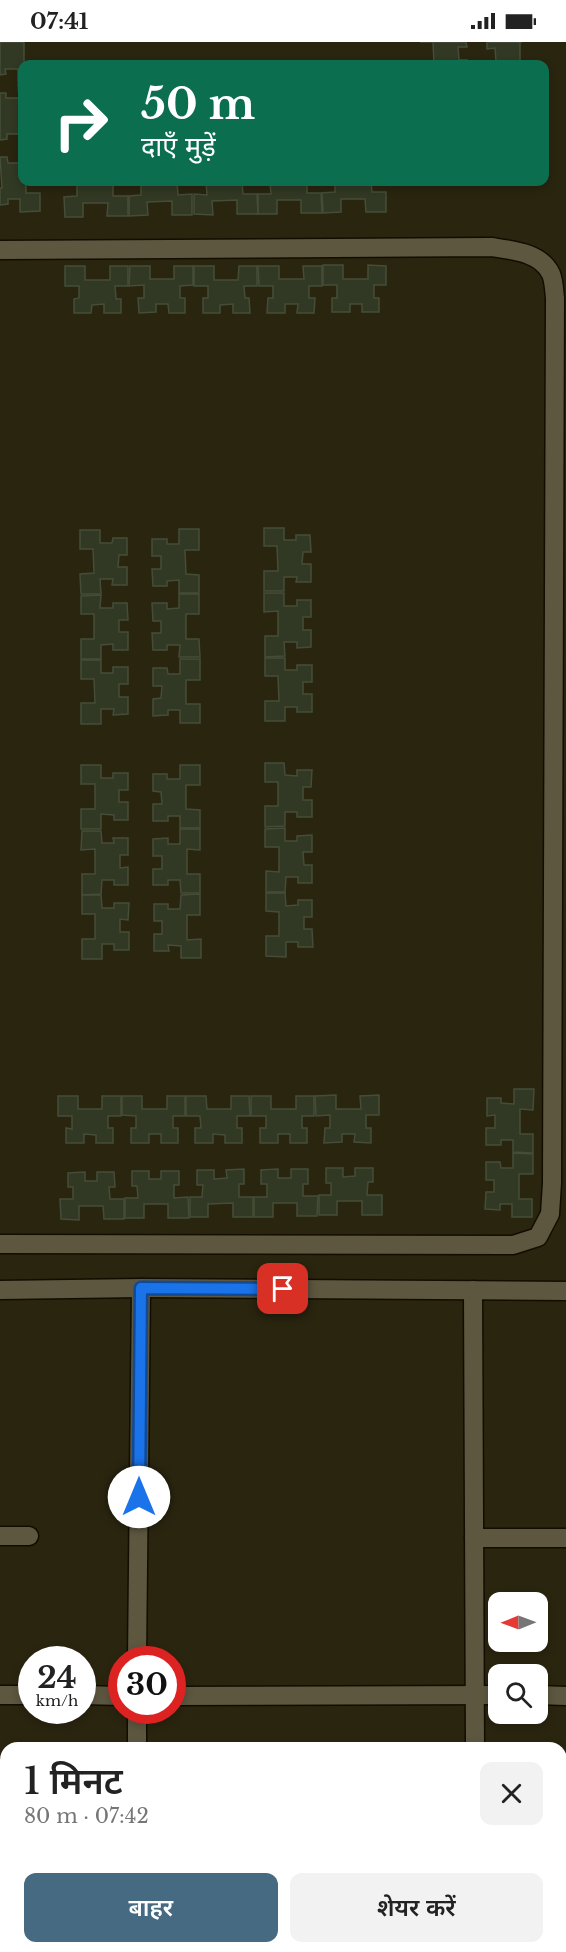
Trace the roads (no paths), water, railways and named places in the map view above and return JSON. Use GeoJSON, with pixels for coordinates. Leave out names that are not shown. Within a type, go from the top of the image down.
{"type":"FeatureCollection","features":[{"type":"Feature","properties":{"kind":"street"},"geometry":{"type":"LineString","coordinates":[[0,250],[491,247],[518,251],[539,260],[550,273],[555,298],[555,322],[552,1183],[550,1214],[538,1237],[513,1245],[0,1244]]}},
{"type":"Feature","properties":{"kind":"street"},"geometry":{"type":"LineString","coordinates":[[137,1646],[141,1288]]}},
{"type":"Feature","properties":{"kind":"street"},"geometry":{"type":"LineString","coordinates":[[0,1290],[141,1288],[566,1291]]}},
{"type":"Feature","properties":{"kind":"street"},"geometry":{"type":"LineString","coordinates":[[473,1290],[475,1742]]}},
{"type":"Feature","properties":{"kind":"street"},"geometry":{"type":"LineString","coordinates":[[0,1536],[29,1536]]}},
{"type":"Feature","properties":{"kind":"street"},"geometry":{"type":"LineString","coordinates":[[474,1538],[566,1538]]}},
{"type":"Feature","properties":{"kind":"street"},"geometry":{"type":"LineString","coordinates":[[0,1695],[18,1695]]}},
{"type":"Feature","properties":{"kind":"street"},"geometry":{"type":"LineString","coordinates":[[186,1696],[488,1695]]}},
{"type":"Feature","properties":{"kind":"street"},"geometry":{"type":"LineString","coordinates":[[548,1695],[566,1696]]}},
{"type":"Feature","properties":{"kind":"street"},"geometry":{"type":"LineString","coordinates":[[137,1724],[137,1742]]}}]}
